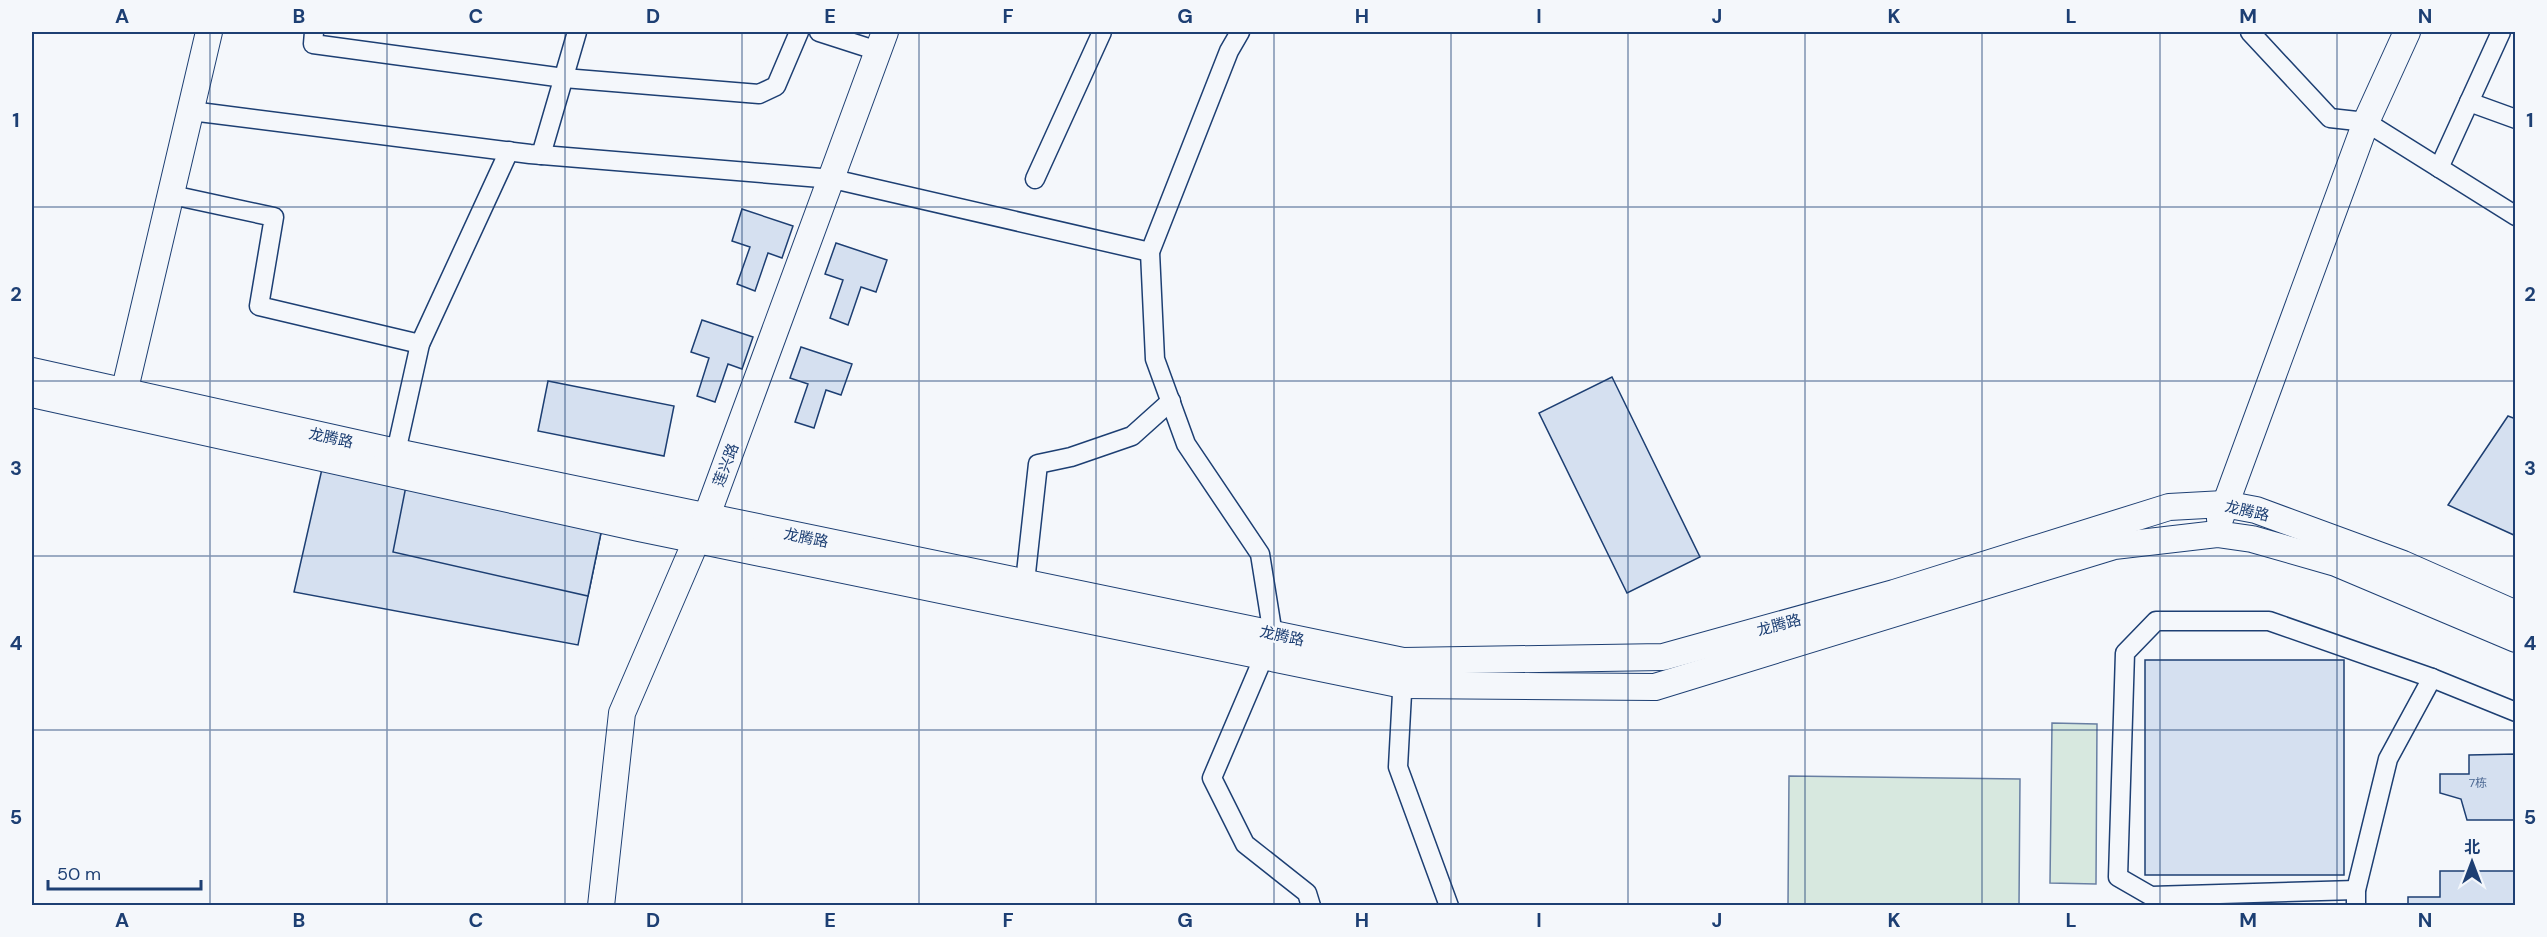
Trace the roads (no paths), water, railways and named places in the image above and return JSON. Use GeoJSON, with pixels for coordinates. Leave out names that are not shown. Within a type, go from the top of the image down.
{"type":"FeatureCollection","features":[{"type":"Feature","properties":{"kind":"street"},"geometry":{"type":"LineString","coordinates":[[119,403],[172,195],[209,32]]}},
{"type":"Feature","properties":{"kind":"street"},"geometry":{"type":"LineString","coordinates":[[314,32],[313,44],[564,78],[759,94],[776,86],[799,32]]}},
{"type":"Feature","properties":{"kind":"street"},"geometry":{"type":"LineString","coordinates":[[541,154],[577,32]]}},
{"type":"Feature","properties":{"kind":"street"},"geometry":{"type":"LineString","coordinates":[[819,32],[882,41]]}},
{"type":"Feature","properties":{"kind":"street"},"geometry":{"type":"LineString","coordinates":[[1035,179],[1102,32]]}},
{"type":"Feature","properties":{"kind":"street"},"geometry":{"type":"LineString","coordinates":[[1240,32],[1229,51],[1149,252],[1155,358],[1186,444],[1260,554],[1268,645],[1212,778],[1245,844],[1307,893],[1311,906]]}},
{"type":"Feature","properties":{"kind":"street"},"geometry":{"type":"LineString","coordinates":[[2250,32],[2330,118],[2366,122],[2516,216]]}},
{"type":"Feature","properties":{"kind":"street"},"geometry":{"type":"LineString","coordinates":[[2217,534],[2224,504],[2366,122],[2407,32]]}},
{"type":"Feature","properties":{"kind":"street"},"geometry":{"type":"LineString","coordinates":[[2439,168],[2501,32]]}},
{"type":"Feature","properties":{"kind":"street","name":"莲兴路"},"geometry":{"type":"LineString","coordinates":[[602,906],[622,713],[702,529],[882,41]]}},
{"type":"Feature","properties":{"kind":"street"},"geometry":{"type":"LineString","coordinates":[[2469,102],[2516,119]]}},
{"type":"Feature","properties":{"kind":"street"},"geometry":{"type":"LineString","coordinates":[[191,111],[509,151],[833,179],[1149,252]]}},
{"type":"Feature","properties":{"kind":"street"},"geometry":{"type":"LineString","coordinates":[[396,452],[420,344],[509,151]]}},
{"type":"Feature","properties":{"kind":"street"},"geometry":{"type":"LineString","coordinates":[[172,195],[274,217],[259,306],[420,344]]}},
{"type":"Feature","properties":{"kind":"street","name":"龙腾路"},"geometry":{"type":"LineString","coordinates":[[32,371],[119,403],[702,529],[1403,673],[1655,687],[2115,546],[2217,534],[2252,539],[2336,562],[2516,639]]}},
{"type":"Feature","properties":{"kind":"street","name":"龙腾路"},"geometry":{"type":"LineString","coordinates":[[32,394],[119,403],[396,452],[702,529],[1025,582],[1268,645]]}},
{"type":"Feature","properties":{"kind":"street"},"geometry":{"type":"LineString","coordinates":[[1025,582],[1038,464],[1071,457],[1132,436],[1171,401]]}},
{"type":"Feature","properties":{"kind":"street","name":"龙腾路"},"geometry":{"type":"LineString","coordinates":[[1403,673],[1663,657],[1894,594],[2169,507],[2224,504],[2256,510],[2403,564],[2516,614]]}},
{"type":"Feature","properties":{"kind":"street"},"geometry":{"type":"LineString","coordinates":[[2432,678],[2388,759],[2356,898],[2151,896],[2118,877],[2125,653],[2156,621],[2269,621],[2432,678],[2516,712]]}},
{"type":"Feature","properties":{"kind":"street"},"geometry":{"type":"LineString","coordinates":[[1403,673],[1398,767],[1449,906]]}}]}
